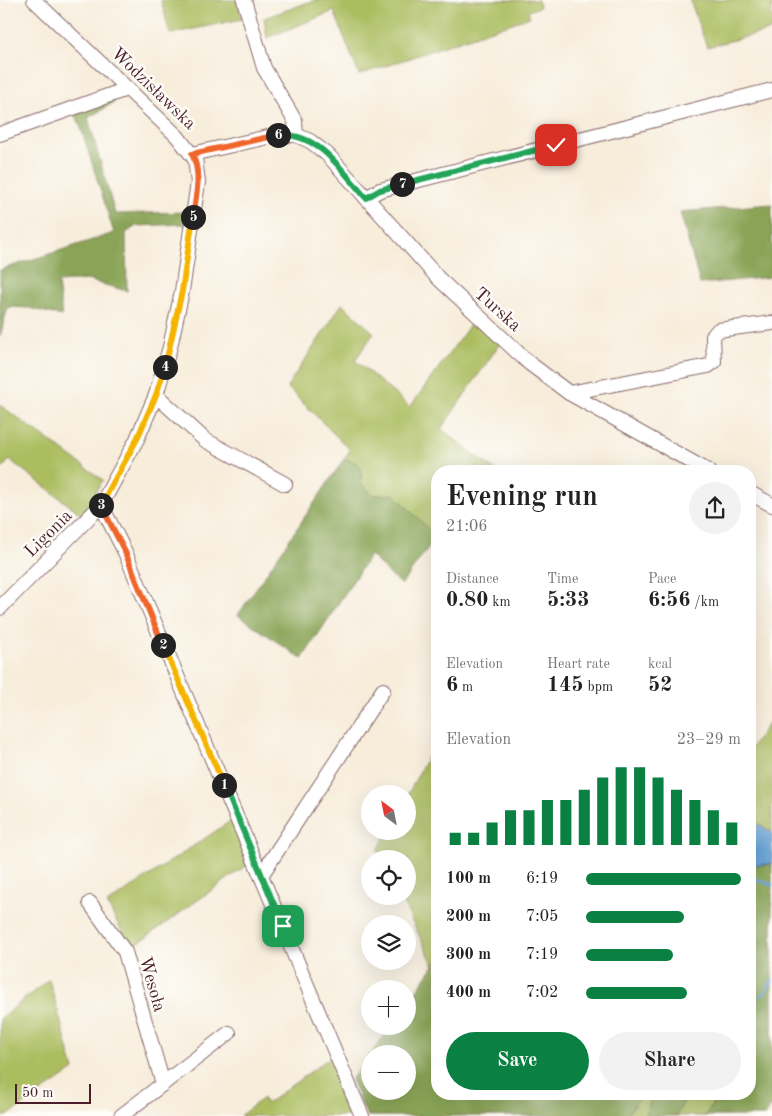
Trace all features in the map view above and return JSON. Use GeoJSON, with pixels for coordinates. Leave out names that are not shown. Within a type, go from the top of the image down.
{"type":"FeatureCollection","features":[{"type":"Feature","properties":{"kind":"street","name":"Wodzisławska"},"geometry":{"type":"LineString","coordinates":[[34,0],[177,136],[192,154],[197,165],[198,182],[182,291],[170,347],[156,395],[137,439],[101,505]]}},
{"type":"Feature","properties":{"kind":"street"},"geometry":{"type":"LineString","coordinates":[[192,154],[277,135],[296,135],[295,121],[264,68],[244,0]]}},
{"type":"Feature","properties":{"kind":"street"},"geometry":{"type":"LineString","coordinates":[[0,134],[127,89]]}},
{"type":"Feature","properties":{"kind":"street"},"geometry":{"type":"LineString","coordinates":[[366,198],[380,190],[772,90]]}},
{"type":"Feature","properties":{"kind":"street","name":"Turska"},"geometry":{"type":"LineString","coordinates":[[296,135],[322,149],[439,280],[529,364],[569,393],[697,465]]}},
{"type":"Feature","properties":{"kind":"street"},"geometry":{"type":"LineString","coordinates":[[569,393],[708,366],[714,362],[714,336],[718,330],[772,323]]}},
{"type":"Feature","properties":{"kind":"street"},"geometry":{"type":"LineString","coordinates":[[156,395],[206,440],[285,484]]}},
{"type":"Feature","properties":{"kind":"street"},"geometry":{"type":"LineString","coordinates":[[756,496],[772,504]]}},
{"type":"Feature","properties":{"kind":"street"},"geometry":{"type":"LineString","coordinates":[[101,505],[125,552],[262,874],[362,1116]]}},
{"type":"Feature","properties":{"kind":"street","name":"Ligonia"},"geometry":{"type":"LineString","coordinates":[[0,608],[101,505]]}},
{"type":"Feature","properties":{"kind":"street"},"geometry":{"type":"LineString","coordinates":[[262,874],[383,690]]}},
{"type":"Feature","properties":{"kind":"street","name":"Wesoła"},"geometry":{"type":"LineString","coordinates":[[90,903],[124,952],[162,1084]]}},
{"type":"Feature","properties":{"kind":"street"},"geometry":{"type":"LineString","coordinates":[[121,1116],[229,1033]]}},
{"type":"Feature","properties":{"kind":"green space"},"geometry":{"type":"Polygon","coordinates":[[[161,0],[237,0],[242,19],[170,34],[161,0]]]}},
{"type":"Feature","properties":{"kind":"green space"},"geometry":{"type":"Polygon","coordinates":[[[315,0],[538,0],[540,7],[528,11],[530,17],[359,75],[334,11],[267,38],[264,18],[315,0]]]}},
{"type":"Feature","properties":{"kind":"green space"},"geometry":{"type":"Polygon","coordinates":[[[690,0],[758,0],[759,3],[772,0],[772,30],[707,47],[690,0]]]}},
{"type":"Feature","properties":{"kind":"green space"},"geometry":{"type":"Polygon","coordinates":[[[112,99],[115,102],[88,118],[115,214],[187,212],[186,224],[136,226],[126,233],[127,291],[87,280],[58,282],[62,316],[29,308],[8,307],[0,336],[0,270],[114,233],[79,122],[73,113],[112,99]]]}},
{"type":"Feature","properties":{"kind":"green space"},"geometry":{"type":"Polygon","coordinates":[[[772,204],[772,277],[700,284],[680,212],[772,204]]]}},
{"type":"Feature","properties":{"kind":"green space"},"geometry":{"type":"Polygon","coordinates":[[[342,304],[374,333],[355,360],[410,407],[475,318],[501,342],[441,429],[488,465],[431,465],[431,532],[395,495],[373,495],[360,482],[362,477],[356,462],[344,459],[350,450],[287,387],[342,304]]]}},
{"type":"Feature","properties":{"kind":"green space"},"geometry":{"type":"Polygon","coordinates":[[[0,405],[103,480],[82,515],[10,460],[0,470],[0,405]]]}},
{"type":"Feature","properties":{"kind":"green space"},"geometry":{"type":"Polygon","coordinates":[[[344,459],[356,462],[362,469],[360,482],[373,495],[395,495],[431,532],[431,544],[401,585],[370,555],[302,659],[238,615],[344,459]]]}},
{"type":"Feature","properties":{"kind":"green space"},"geometry":{"type":"Polygon","coordinates":[[[772,718],[772,832],[756,823],[756,741],[772,718]]]}},
{"type":"Feature","properties":{"kind":"green space"},"geometry":{"type":"Polygon","coordinates":[[[431,750],[431,960],[416,929],[416,915],[409,915],[404,905],[416,905],[416,850],[378,850],[383,840],[416,840],[416,785],[413,785],[431,750]]]}},
{"type":"Feature","properties":{"kind":"green space"},"geometry":{"type":"Polygon","coordinates":[[[232,820],[250,863],[131,948],[107,904],[232,820]]]}},
{"type":"Feature","properties":{"kind":"green space"},"geometry":{"type":"Polygon","coordinates":[[[772,864],[772,1105],[765,1116],[705,1116],[714,1102],[705,1100],[756,1100],[756,865],[772,864]]]}},
{"type":"Feature","properties":{"kind":"green space"},"geometry":{"type":"Polygon","coordinates":[[[431,970],[431,1100],[638,1100],[626,1116],[367,1116],[351,1080],[361,1066],[361,1100],[416,1100],[416,1045],[377,1045],[385,1035],[416,1035],[416,991],[431,970]]]}},
{"type":"Feature","properties":{"kind":"green space"},"geometry":{"type":"Polygon","coordinates":[[[49,979],[74,1070],[7,1116],[0,1116],[0,1019],[49,979]]]}},
{"type":"Feature","properties":{"kind":"green space"},"geometry":{"type":"Polygon","coordinates":[[[332,1056],[355,1116],[240,1116],[263,1098],[266,1104],[332,1056]]]}},
{"type":"Feature","properties":{"kind":"green space"},"geometry":{"type":"Polygon","coordinates":[[[638,1100],[651,1100],[646,1116],[626,1116],[638,1100]]]}},
{"type":"Feature","properties":{"kind":"green space"},"geometry":{"type":"Polygon","coordinates":[[[651,1100],[685,1100],[676,1116],[646,1116],[651,1100]]]}},
{"type":"Feature","properties":{"kind":"green space"},"geometry":{"type":"Polygon","coordinates":[[[684,1100],[714,1102],[705,1116],[676,1116],[684,1100]]]}},
{"type":"Feature","properties":{"kind":"water"},"geometry":{"type":"Polygon","coordinates":[[[756,823],[772,832],[772,864],[756,865],[756,823]]]}},
{"type":"Feature","properties":{"kind":"waterway"},"geometry":{"type":"LineString","coordinates":[[756,879],[772,885]]}},
{"type":"Feature","properties":{"kind":"waterway"},"geometry":{"type":"LineString","coordinates":[[762,996],[772,981]]}},
{"type":"Feature","properties":{"kind":"route"},"geometry":{"type":"LineString","coordinates":[[283,926],[125,552],[101,505],[137,439],[156,395],[170,347],[182,291],[198,182],[197,165],[192,154],[277,135],[296,135],[303,137],[322,149],[366,198],[380,190],[556,145]]}}]}
